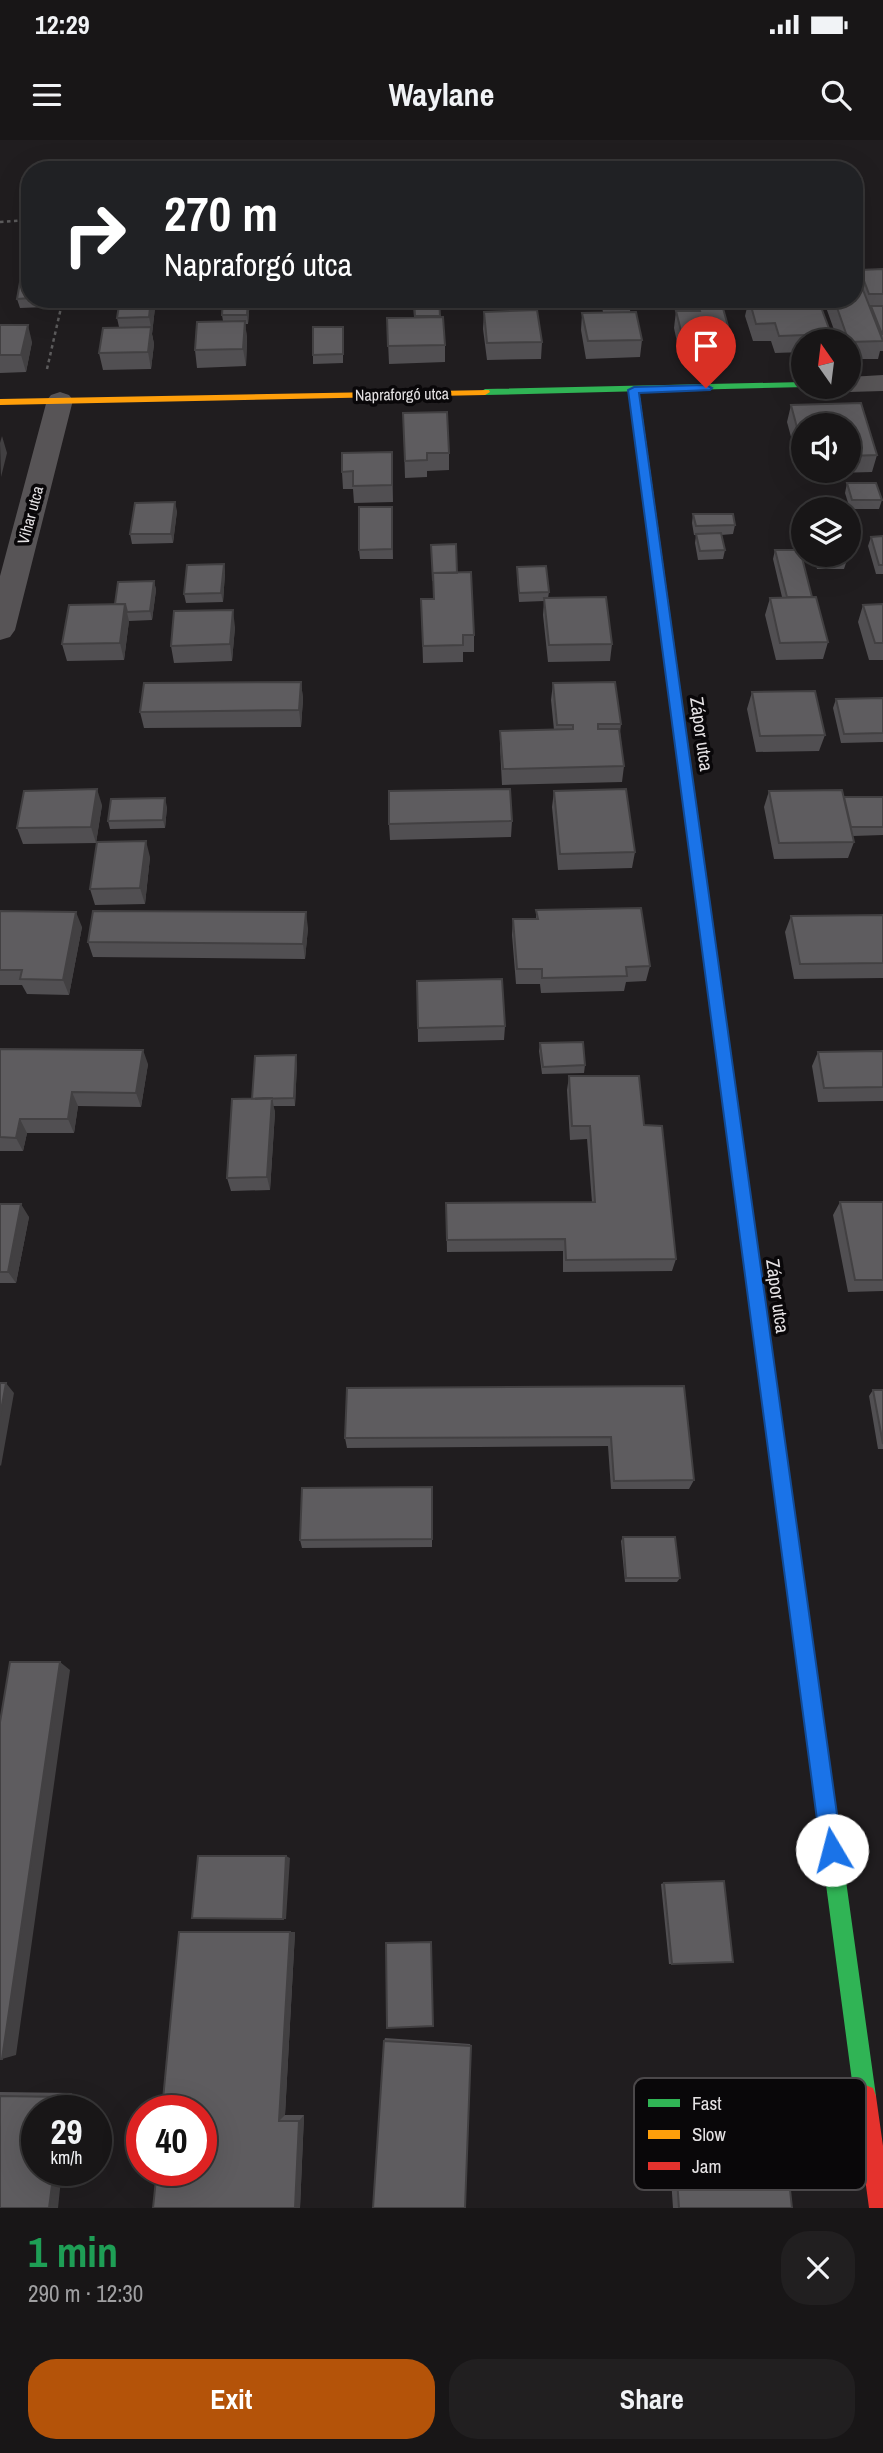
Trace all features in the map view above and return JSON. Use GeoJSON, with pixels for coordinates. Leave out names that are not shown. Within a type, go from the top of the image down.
{"type":"FeatureCollection","features":[{"type":"Feature","properties":{"kind":"street"},"geometry":{"type":"LineString","coordinates":[[861,384],[883,383]]}},
{"type":"Feature","properties":{"kind":"street","name":"Napraforgó utca"},"geometry":{"type":"LineString","coordinates":[[0,402],[791,385]]}},
{"type":"Feature","properties":{"kind":"street","name":"Zápor utca"},"geometry":{"type":"LineString","coordinates":[[634,390],[862,2078]]}},
{"type":"Feature","properties":{"kind":"street","name":"Vihar utca"},"geometry":{"type":"LineString","coordinates":[[0,630],[50,400]]}},
{"type":"Feature","properties":{"kind":"street","name":"Zápor utca"},"geometry":{"type":"LineString","coordinates":[[866,2105],[880,2208]]}},
{"type":"Feature","properties":{"kind":"path"},"geometry":{"type":"LineString","coordinates":[[0,222],[21,221]]}},
{"type":"Feature","properties":{"kind":"path"},"geometry":{"type":"LineString","coordinates":[[50,400],[62,308]]}},
{"type":"Feature","properties":{"kind":"building"},"geometry":{"type":"Polygon","coordinates":[[[883,269],[883,294],[869,294],[863,270],[883,269]]]}},
{"type":"Feature","properties":{"kind":"building"},"geometry":{"type":"Polygon","coordinates":[[[21,277],[21,299],[17,299],[21,277]]]}},
{"type":"Feature","properties":{"kind":"building"},"geometry":{"type":"Polygon","coordinates":[[[863,290],[883,341],[861,342],[861,329],[844,329],[837,308],[863,308],[863,290]]]}},
{"type":"Feature","properties":{"kind":"building"},"geometry":{"type":"Polygon","coordinates":[[[871,306],[883,306],[883,334],[882,334],[871,306]]]}},
{"type":"Feature","properties":{"kind":"building"},"geometry":{"type":"Polygon","coordinates":[[[119,308],[150,308],[149,317],[117,318],[119,308]]]}},
{"type":"Feature","properties":{"kind":"building"},"geometry":{"type":"Polygon","coordinates":[[[222,308],[247,308],[247,315],[222,315],[222,308]]]}},
{"type":"Feature","properties":{"kind":"building"},"geometry":{"type":"Polygon","coordinates":[[[415,308],[440,308],[440,316],[415,316],[415,308]]]}},
{"type":"Feature","properties":{"kind":"building"},"geometry":{"type":"Polygon","coordinates":[[[511,308],[534,310],[511,310],[511,308]]]}},
{"type":"Feature","properties":{"kind":"building"},"geometry":{"type":"Polygon","coordinates":[[[699,308],[723,308],[731,337],[683,339],[676,311],[700,311],[699,308]]]}},
{"type":"Feature","properties":{"kind":"building"},"geometry":{"type":"Polygon","coordinates":[[[752,308],[821,308],[829,329],[791,329],[791,336],[779,336],[775,323],[756,324],[752,308]]]}},
{"type":"Feature","properties":{"kind":"building"},"geometry":{"type":"Polygon","coordinates":[[[537,310],[542,342],[487,343],[484,312],[537,310]]]}},
{"type":"Feature","properties":{"kind":"building"},"geometry":{"type":"Polygon","coordinates":[[[636,312],[642,340],[588,341],[582,313],[636,312]]]}},
{"type":"Feature","properties":{"kind":"building"},"geometry":{"type":"Polygon","coordinates":[[[443,317],[445,345],[388,346],[387,318],[443,317]]]}},
{"type":"Feature","properties":{"kind":"building"},"geometry":{"type":"Polygon","coordinates":[[[245,321],[243,349],[195,350],[197,322],[245,321]]]}},
{"type":"Feature","properties":{"kind":"building"},"geometry":{"type":"Polygon","coordinates":[[[0,325],[28,325],[21,355],[0,355],[0,325]]]}},
{"type":"Feature","properties":{"kind":"building"},"geometry":{"type":"Polygon","coordinates":[[[151,327],[148,352],[99,353],[103,328],[151,327]]]}},
{"type":"Feature","properties":{"kind":"building"},"geometry":{"type":"Polygon","coordinates":[[[313,327],[343,327],[343,354],[313,355],[313,327]]]}},
{"type":"Feature","properties":{"kind":"building"},"geometry":{"type":"Polygon","coordinates":[[[861,403],[877,455],[861,456],[861,413],[793,413],[791,405],[861,403]]]}},
{"type":"Feature","properties":{"kind":"building"},"geometry":{"type":"Polygon","coordinates":[[[447,412],[449,453],[427,453],[427,460],[405,461],[403,413],[447,412]]]}},
{"type":"Feature","properties":{"kind":"building"},"geometry":{"type":"Polygon","coordinates":[[[392,452],[392,485],[353,486],[353,471],[342,472],[342,453],[392,452]]]}},
{"type":"Feature","properties":{"kind":"building"},"geometry":{"type":"Polygon","coordinates":[[[847,483],[876,483],[882,500],[861,500],[861,497],[851,497],[847,483]]]}},
{"type":"Feature","properties":{"kind":"building"},"geometry":{"type":"Polygon","coordinates":[[[175,502],[171,534],[130,534],[135,503],[175,502]]]}},
{"type":"Feature","properties":{"kind":"building"},"geometry":{"type":"Polygon","coordinates":[[[359,507],[392,507],[392,549],[359,550],[359,507]]]}},
{"type":"Feature","properties":{"kind":"building"},"geometry":{"type":"Polygon","coordinates":[[[693,514],[733,514],[735,525],[696,526],[693,514]]]}},
{"type":"Feature","properties":{"kind":"building"},"geometry":{"type":"Polygon","coordinates":[[[721,533],[725,550],[700,551],[696,534],[721,533]]]}},
{"type":"Feature","properties":{"kind":"building"},"geometry":{"type":"Polygon","coordinates":[[[883,536],[883,565],[879,565],[871,537],[883,536]]]}},
{"type":"Feature","properties":{"kind":"building"},"geometry":{"type":"Polygon","coordinates":[[[456,544],[457,573],[433,573],[433,581],[431,545],[456,544]]]}},
{"type":"Feature","properties":{"kind":"building"},"geometry":{"type":"Polygon","coordinates":[[[775,550],[791,550],[791,567],[804,567],[812,597],[787,597],[775,550]]]}},
{"type":"Feature","properties":{"kind":"building"},"geometry":{"type":"Polygon","coordinates":[[[224,564],[221,593],[184,594],[187,565],[224,564]]]}},
{"type":"Feature","properties":{"kind":"building"},"geometry":{"type":"Polygon","coordinates":[[[546,566],[549,592],[519,593],[517,567],[546,566]]]}},
{"type":"Feature","properties":{"kind":"building"},"geometry":{"type":"Polygon","coordinates":[[[471,572],[474,635],[463,635],[463,645],[423,646],[421,599],[434,599],[433,573],[471,572]]]}},
{"type":"Feature","properties":{"kind":"building"},"geometry":{"type":"Polygon","coordinates":[[[154,581],[150,611],[127,612],[125,604],[115,604],[118,582],[154,581]]]}},
{"type":"Feature","properties":{"kind":"building"},"geometry":{"type":"Polygon","coordinates":[[[606,597],[612,644],[549,645],[544,598],[606,597]]]}},
{"type":"Feature","properties":{"kind":"building"},"geometry":{"type":"Polygon","coordinates":[[[816,597],[828,642],[780,643],[770,598],[816,597]]]}},
{"type":"Feature","properties":{"kind":"building"},"geometry":{"type":"Polygon","coordinates":[[[125,604],[120,643],[62,644],[69,605],[125,604]]]}},
{"type":"Feature","properties":{"kind":"building"},"geometry":{"type":"Polygon","coordinates":[[[883,604],[883,643],[875,643],[863,605],[883,604]]]}},
{"type":"Feature","properties":{"kind":"building"},"geometry":{"type":"Polygon","coordinates":[[[233,610],[230,644],[171,646],[174,611],[233,610]]]}},
{"type":"Feature","properties":{"kind":"building"},"geometry":{"type":"Polygon","coordinates":[[[301,682],[299,710],[140,712],[144,683],[301,682]]]}},
{"type":"Feature","properties":{"kind":"building"},"geometry":{"type":"Polygon","coordinates":[[[615,682],[621,724],[598,724],[598,729],[619,729],[624,766],[503,769],[500,731],[573,729],[573,725],[557,725],[553,683],[615,682]]]}},
{"type":"Feature","properties":{"kind":"building"},"geometry":{"type":"Polygon","coordinates":[[[815,691],[825,735],[760,736],[752,692],[815,691]]]}},
{"type":"Feature","properties":{"kind":"building"},"geometry":{"type":"Polygon","coordinates":[[[883,698],[883,733],[844,734],[836,699],[883,698]]]}},
{"type":"Feature","properties":{"kind":"building"},"geometry":{"type":"Polygon","coordinates":[[[97,789],[91,827],[17,828],[24,791],[97,789]]]}},
{"type":"Feature","properties":{"kind":"building"},"geometry":{"type":"Polygon","coordinates":[[[510,789],[512,821],[389,824],[389,791],[510,789]]]}},
{"type":"Feature","properties":{"kind":"building"},"geometry":{"type":"Polygon","coordinates":[[[626,789],[635,852],[560,854],[554,791],[626,789]]]}},
{"type":"Feature","properties":{"kind":"building"},"geometry":{"type":"Polygon","coordinates":[[[842,790],[854,842],[779,843],[769,791],[842,790]]]}},
{"type":"Feature","properties":{"kind":"building"},"geometry":{"type":"Polygon","coordinates":[[[844,797],[883,797],[883,827],[851,827],[844,797]]]}},
{"type":"Feature","properties":{"kind":"building"},"geometry":{"type":"Polygon","coordinates":[[[165,798],[163,820],[108,821],[111,799],[165,798]]]}},
{"type":"Feature","properties":{"kind":"building"},"geometry":{"type":"Polygon","coordinates":[[[146,841],[140,888],[90,889],[97,842],[146,841]]]}},
{"type":"Feature","properties":{"kind":"building"},"geometry":{"type":"Polygon","coordinates":[[[641,908],[650,966],[626,967],[627,976],[542,978],[542,969],[517,969],[513,919],[538,919],[536,910],[641,908]]]}},
{"type":"Feature","properties":{"kind":"building"},"geometry":{"type":"Polygon","coordinates":[[[0,911],[76,912],[63,980],[20,979],[22,970],[0,970],[0,911]]]}},
{"type":"Feature","properties":{"kind":"building"},"geometry":{"type":"Polygon","coordinates":[[[93,911],[306,912],[303,944],[88,942],[93,911]]]}},
{"type":"Feature","properties":{"kind":"building"},"geometry":{"type":"Polygon","coordinates":[[[883,915],[883,963],[800,964],[791,916],[883,915]]]}},
{"type":"Feature","properties":{"kind":"building"},"geometry":{"type":"Polygon","coordinates":[[[502,979],[505,1026],[418,1028],[417,981],[502,979]]]}},
{"type":"Feature","properties":{"kind":"building"},"geometry":{"type":"Polygon","coordinates":[[[583,1042],[585,1065],[543,1067],[540,1043],[583,1042]]]}},
{"type":"Feature","properties":{"kind":"building"},"geometry":{"type":"Polygon","coordinates":[[[0,1049],[143,1050],[136,1093],[72,1092],[68,1119],[20,1119],[16,1138],[0,1137],[0,1049]]]}},
{"type":"Feature","properties":{"kind":"building"},"geometry":{"type":"Polygon","coordinates":[[[883,1051],[883,1087],[824,1088],[818,1052],[883,1051]]]}},
{"type":"Feature","properties":{"kind":"building"},"geometry":{"type":"Polygon","coordinates":[[[296,1055],[294,1098],[252,1099],[255,1056],[296,1055]]]}},
{"type":"Feature","properties":{"kind":"building"},"geometry":{"type":"Polygon","coordinates":[[[569,1076],[639,1076],[644,1125],[662,1126],[676,1259],[566,1260],[565,1239],[447,1240],[446,1203],[595,1202],[590,1126],[572,1126],[569,1076]]]}},
{"type":"Feature","properties":{"kind":"building"},"geometry":{"type":"Polygon","coordinates":[[[272,1098],[267,1177],[227,1178],[232,1099],[272,1098]]]}},
{"type":"Feature","properties":{"kind":"building"},"geometry":{"type":"Polygon","coordinates":[[[840,1202],[883,1202],[883,1280],[855,1280],[840,1202]]]}},
{"type":"Feature","properties":{"kind":"building"},"geometry":{"type":"Polygon","coordinates":[[[0,1204],[21,1204],[8,1272],[0,1272],[0,1204]]]}},
{"type":"Feature","properties":{"kind":"building"},"geometry":{"type":"Polygon","coordinates":[[[0,1383],[6,1383],[0,1416],[0,1383]]]}},
{"type":"Feature","properties":{"kind":"building"},"geometry":{"type":"Polygon","coordinates":[[[684,1386],[694,1480],[614,1481],[611,1437],[345,1438],[347,1388],[684,1386]]]}},
{"type":"Feature","properties":{"kind":"building"},"geometry":{"type":"Polygon","coordinates":[[[873,1390],[883,1390],[883,1444],[873,1390]]]}},
{"type":"Feature","properties":{"kind":"building"},"geometry":{"type":"Polygon","coordinates":[[[432,1487],[432,1539],[300,1540],[302,1488],[432,1487]]]}},
{"type":"Feature","properties":{"kind":"building"},"geometry":{"type":"Polygon","coordinates":[[[623,1537],[675,1537],[680,1578],[626,1578],[623,1537]]]}},
{"type":"Feature","properties":{"kind":"building"},"geometry":{"type":"Polygon","coordinates":[[[10,1662],[60,1662],[0,2059],[0,1722],[10,1662]]]}},
{"type":"Feature","properties":{"kind":"building"},"geometry":{"type":"Polygon","coordinates":[[[198,1856],[286,1856],[283,1919],[192,1918],[198,1856]]]}},
{"type":"Feature","properties":{"kind":"building"},"geometry":{"type":"Polygon","coordinates":[[[724,1881],[733,1962],[672,1964],[664,1883],[724,1881]]]}},
{"type":"Feature","properties":{"kind":"building"},"geometry":{"type":"Polygon","coordinates":[[[179,1932],[290,1932],[279,2121],[299,2121],[295,2208],[153,2208],[155,2186],[217,2186],[217,2095],[163,2095],[179,1932]]]}},
{"type":"Feature","properties":{"kind":"building"},"geometry":{"type":"Polygon","coordinates":[[[431,1942],[433,2026],[387,2028],[386,1943],[431,1942]]]}},
{"type":"Feature","properties":{"kind":"building"},"geometry":{"type":"Polygon","coordinates":[[[384,2041],[471,2046],[465,2208],[373,2208],[384,2041]]]}},
{"type":"Feature","properties":{"kind":"building"},"geometry":{"type":"Polygon","coordinates":[[[0,2096],[21,2096],[21,2186],[52,2186],[49,2208],[0,2208],[0,2096]]]}},
{"type":"Feature","properties":{"kind":"building"},"geometry":{"type":"Polygon","coordinates":[[[678,2190],[790,2190],[792,2208],[679,2208],[678,2190]]]}},
{"type":"Feature","properties":{"kind":"traffic: fast"},"geometry":{"type":"LineString","coordinates":[[485,392],[791,385]]}},
{"type":"Feature","properties":{"kind":"traffic: fast"},"geometry":{"type":"LineString","coordinates":[[664,613],[747,1224]]}},
{"type":"Feature","properties":{"kind":"traffic: fast"},"geometry":{"type":"LineString","coordinates":[[787,1522],[863,2078]]}},
{"type":"Feature","properties":{"kind":"traffic: slow"},"geometry":{"type":"LineString","coordinates":[[634,390],[664,613]]}},
{"type":"Feature","properties":{"kind":"traffic: slow"},"geometry":{"type":"LineString","coordinates":[[0,402],[485,392]]}},
{"type":"Feature","properties":{"kind":"traffic: jam"},"geometry":{"type":"LineString","coordinates":[[747,1224],[787,1522]]}},
{"type":"Feature","properties":{"kind":"traffic: jam"},"geometry":{"type":"LineString","coordinates":[[866,2103],[880,2208]]}},
{"type":"Feature","properties":{"kind":"route"},"geometry":{"type":"LineString","coordinates":[[706,388],[634,390],[832,1850]]}}]}
